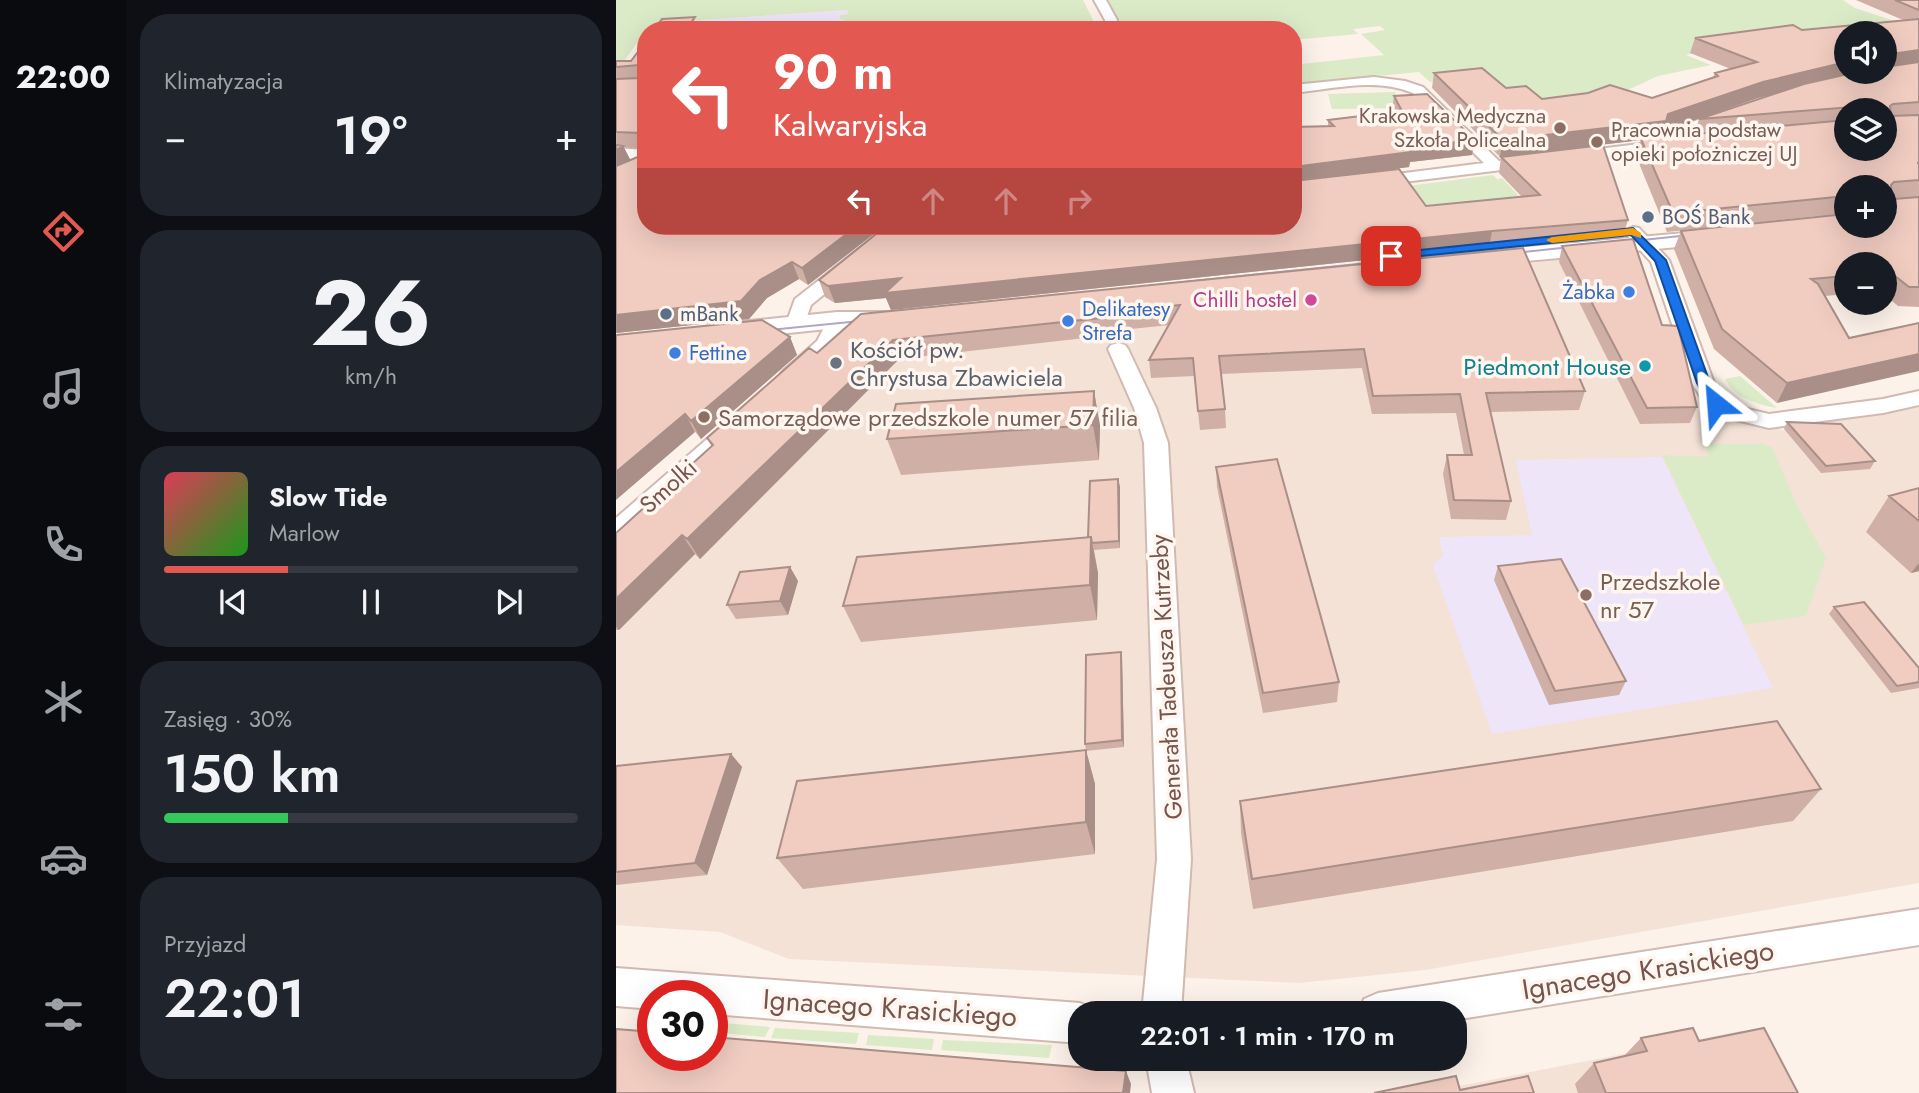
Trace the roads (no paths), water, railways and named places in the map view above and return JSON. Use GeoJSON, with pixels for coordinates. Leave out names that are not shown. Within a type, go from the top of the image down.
{"type":"FeatureCollection","features":[{"type":"Feature","properties":{"kind":"street"},"geometry":{"type":"LineString","coordinates":[[1100,0],[1111,21]]}},
{"type":"Feature","properties":{"kind":"street"},"geometry":{"type":"LineString","coordinates":[[1302,88],[1385,81],[1405,82],[1418,90],[1496,166]]}},
{"type":"Feature","properties":{"kind":"street"},"geometry":{"type":"LineString","coordinates":[[1663,145],[1665,138],[1742,108]]}},
{"type":"Feature","properties":{"kind":"street"},"geometry":{"type":"LineString","coordinates":[[1361,182],[1701,142]]}},
{"type":"Feature","properties":{"kind":"street"},"geometry":{"type":"LineString","coordinates":[[616,153],[637,154]]}},
{"type":"Feature","properties":{"kind":"street"},"geometry":{"type":"LineString","coordinates":[[1460,254],[1834,214]]}},
{"type":"Feature","properties":{"kind":"street"},"geometry":{"type":"LineString","coordinates":[[1639,237],[1834,224]]}},
{"type":"Feature","properties":{"kind":"street"},"geometry":{"type":"LineString","coordinates":[[796,324],[802,303],[889,235]]}},
{"type":"Feature","properties":{"kind":"street"},"geometry":{"type":"LineString","coordinates":[[1639,237],[1660,260],[1711,398],[1726,409],[1769,421],[1883,406],[1919,398]]}},
{"type":"Feature","properties":{"kind":"street"},"geometry":{"type":"LineString","coordinates":[[701,334],[837,320],[868,322],[916,311]]}},
{"type":"Feature","properties":{"kind":"street"},"geometry":{"type":"LineString","coordinates":[[776,389],[827,344],[837,320]]}},
{"type":"Feature","properties":{"kind":"street","name":"Generała Tadeusza Kutrzeby"},"geometry":{"type":"LineString","coordinates":[[1118,349],[1145,408],[1156,443],[1174,859],[1163,1001]]}},
{"type":"Feature","properties":{"kind":"street","name":"Smolki"},"geometry":{"type":"LineString","coordinates":[[616,533],[736,425]]}},
{"type":"Feature","properties":{"kind":"street","name":"Ignacego Krasickiego"},"geometry":{"type":"LineString","coordinates":[[1453,1001],[1919,927]]}},
{"type":"Feature","properties":{"kind":"street","name":"Ignacego Krasickiego"},"geometry":{"type":"LineString","coordinates":[[616,988],[1068,1022]]}},
{"type":"Feature","properties":{"kind":"street"},"geometry":{"type":"LineString","coordinates":[[1168,1071],[1173,1093]]}},
{"type":"Feature","properties":{"kind":"tram line"},"geometry":{"type":"LineString","coordinates":[[1615,243],[1699,234]]}},
{"type":"Feature","properties":{"kind":"tram line"},"geometry":{"type":"LineString","coordinates":[[1571,242],[1623,237]]}},
{"type":"Feature","properties":{"kind":"tram line"},"geometry":{"type":"LineString","coordinates":[[1504,254],[1580,246]]}},
{"type":"Feature","properties":{"kind":"tram line"},"geometry":{"type":"LineString","coordinates":[[1164,284],[1512,248]]}},
{"type":"Feature","properties":{"kind":"tram line"},"geometry":{"type":"LineString","coordinates":[[759,331],[870,320]]}},
{"type":"Feature","properties":{"kind":"place","name":"Krakowska Medyczna Szkoła Policealna"},"geometry":{"type":"Point","coordinates":[1560,128]}},
{"type":"Feature","properties":{"kind":"place","name":"Pracownia podstaw opieki położniczej UJ"},"geometry":{"type":"Point","coordinates":[1597,142]}},
{"type":"Feature","properties":{"kind":"place","name":"BOŚ Bank"},"geometry":{"type":"Point","coordinates":[1648,217]}},
{"type":"Feature","properties":{"kind":"place","name":"Żabka"},"geometry":{"type":"Point","coordinates":[1629,292]}},
{"type":"Feature","properties":{"kind":"place","name":"Chilli hostel"},"geometry":{"type":"Point","coordinates":[1311,300]}},
{"type":"Feature","properties":{"kind":"place","name":"mBank"},"geometry":{"type":"Point","coordinates":[666,314]}},
{"type":"Feature","properties":{"kind":"place","name":"Delikatesy Strefa"},"geometry":{"type":"Point","coordinates":[1068,321]}},
{"type":"Feature","properties":{"kind":"place","name":"Fettine"},"geometry":{"type":"Point","coordinates":[675,353]}},
{"type":"Feature","properties":{"kind":"place","name":"Kościół pw. Chrystusa Zbawiciela"},"geometry":{"type":"Point","coordinates":[836,363]}},
{"type":"Feature","properties":{"kind":"place","name":"Piedmont House"},"geometry":{"type":"Point","coordinates":[1645,366]}},
{"type":"Feature","properties":{"kind":"place","name":"Samorządowe przedszkole numer 57 filia"},"geometry":{"type":"Point","coordinates":[704,417]}},
{"type":"Feature","properties":{"kind":"place","name":"Przedszkole nr 57"},"geometry":{"type":"Point","coordinates":[1586,595]}}]}
